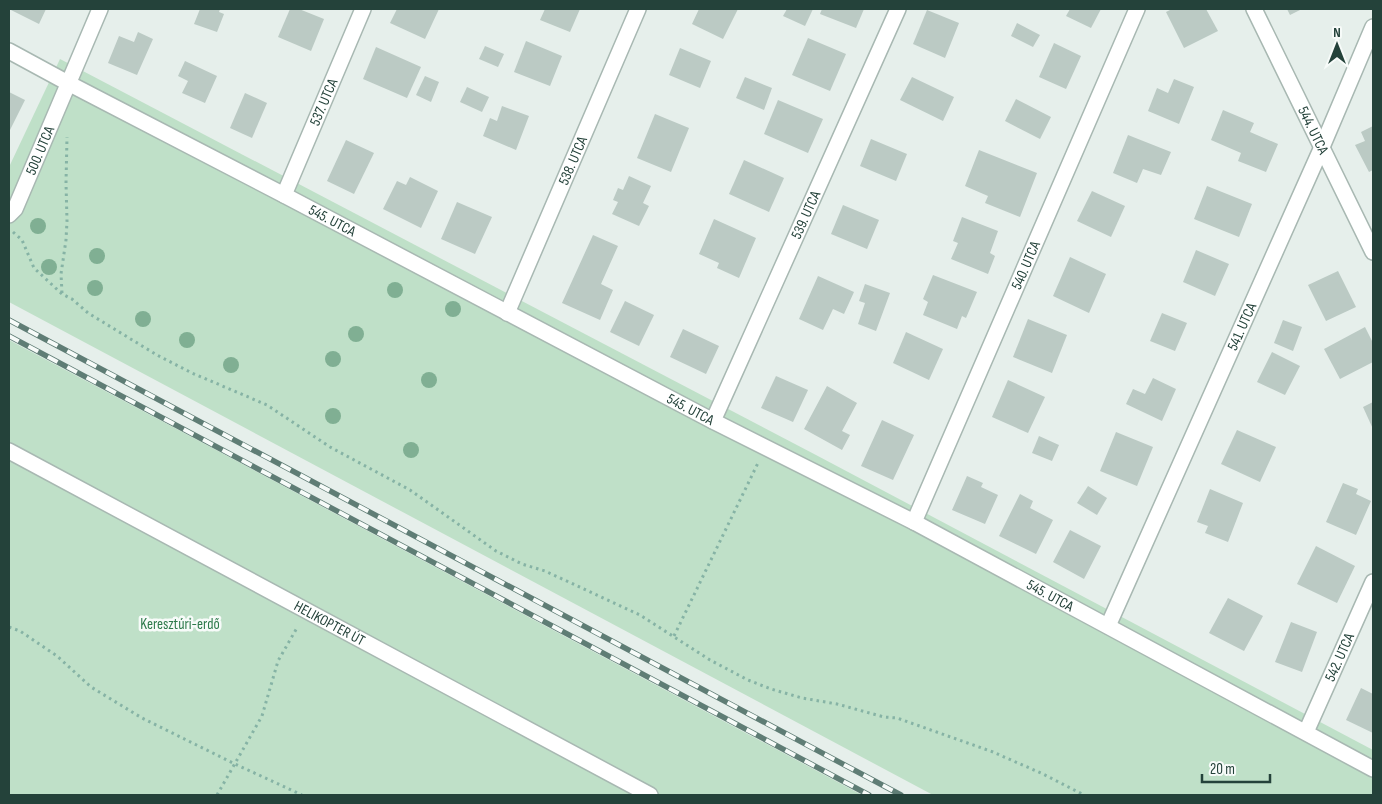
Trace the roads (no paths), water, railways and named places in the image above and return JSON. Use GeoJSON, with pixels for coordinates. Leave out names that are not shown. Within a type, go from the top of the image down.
{"type":"FeatureCollection","features":[{"type":"Feature","properties":{"kind":"street","name":"500. UTCA"},"geometry":{"type":"LineString","coordinates":[[9,222],[100,9]]}},
{"type":"Feature","properties":{"kind":"street","name":"537. UTCA"},"geometry":{"type":"LineString","coordinates":[[284,195],[363,9]]}},
{"type":"Feature","properties":{"kind":"street","name":"538. UTCA"},"geometry":{"type":"LineString","coordinates":[[507,313],[638,9]]}},
{"type":"Feature","properties":{"kind":"street","name":"539. UTCA"},"geometry":{"type":"LineString","coordinates":[[713,420],[898,9]]}},
{"type":"Feature","properties":{"kind":"street","name":"540. UTCA"},"geometry":{"type":"LineString","coordinates":[[914,522],[1137,9]]}},
{"type":"Feature","properties":{"kind":"street","name":"544. UTCA"},"geometry":{"type":"LineString","coordinates":[[1254,9],[1373,252]]}},
{"type":"Feature","properties":{"kind":"street","name":"541. UTCA"},"geometry":{"type":"LineString","coordinates":[[1108,626],[1322,147],[1373,27]]}},
{"type":"Feature","properties":{"kind":"street","name":"545. UTCA"},"geometry":{"type":"LineString","coordinates":[[9,51],[507,313],[914,522],[1373,769]]}},
{"type":"Feature","properties":{"kind":"street","name":"HELIKOPTER ÚT"},"geometry":{"type":"LineString","coordinates":[[9,451],[650,795]]}},
{"type":"Feature","properties":{"kind":"street","name":"542. UTCA"},"geometry":{"type":"LineString","coordinates":[[1306,732],[1373,582]]}},
{"type":"Feature","properties":{"kind":"railway"},"geometry":{"type":"LineString","coordinates":[[9,320],[901,795]]}},
{"type":"Feature","properties":{"kind":"railway"},"geometry":{"type":"LineString","coordinates":[[9,336],[869,795]]}},
{"type":"Feature","properties":{"kind":"park label","name":"Keresztúri-erdő"},"geometry":{"type":"Point","coordinates":[180,624]}}]}
